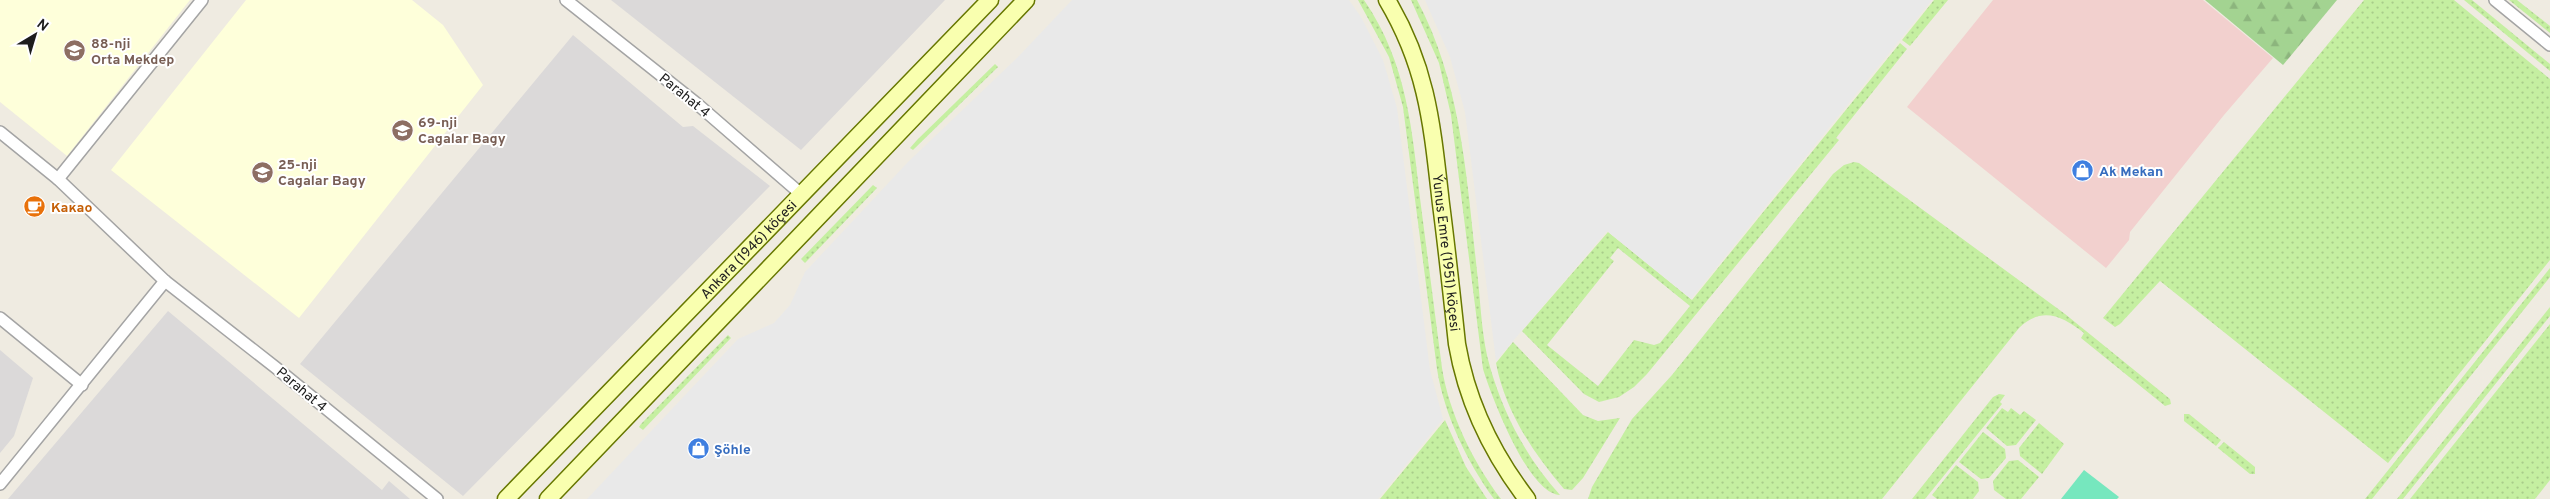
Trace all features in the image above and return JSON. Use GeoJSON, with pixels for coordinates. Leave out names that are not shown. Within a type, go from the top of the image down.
{"type":"FeatureCollection","features":[{"type":"Feature","properties":{"kind":"main road","name":"Ankara (1946) köçesi"},"geometry":{"type":"LineString","coordinates":[[506,499],[990,0]]}},
{"type":"Feature","properties":{"kind":"main road","name":"Ankara (1946) köçesi"},"geometry":{"type":"LineString","coordinates":[[548,499],[1026,0]]}},
{"type":"Feature","properties":{"kind":"main road","name":"Ýunus Emre (1951) köçesi"},"geometry":{"type":"LineString","coordinates":[[1387,0],[1411,47],[1426,93],[1434,137],[1458,344],[1464,379],[1483,431],[1526,499]]}},
{"type":"Feature","properties":{"kind":"street"},"geometry":{"type":"LineString","coordinates":[[58,179],[202,0]]}},
{"type":"Feature","properties":{"kind":"street","name":"Parahat 4"},"geometry":{"type":"LineString","coordinates":[[566,0],[696,103],[801,194]]}},
{"type":"Feature","properties":{"kind":"street"},"geometry":{"type":"LineString","coordinates":[[2495,0],[2550,45]]}},
{"type":"Feature","properties":{"kind":"street","name":"Parahat 4"},"geometry":{"type":"LineString","coordinates":[[0,132],[58,179],[165,281],[275,366],[437,499]]}},
{"type":"Feature","properties":{"kind":"street"},"geometry":{"type":"LineString","coordinates":[[0,484],[165,281]]}},
{"type":"Feature","properties":{"kind":"street"},"geometry":{"type":"LineString","coordinates":[[0,318],[82,385]]}},
{"type":"Feature","properties":{"kind":"shaded area","name":"88-nji Orta Mekdep"},"geometry":{"type":"Polygon","coordinates":[[[0,0],[190,0],[67,156],[0,102],[0,0]]]}},
{"type":"Feature","properties":{"kind":"shaded area","name":"25-nji Cagalar Bagy"},"geometry":{"type":"Polygon","coordinates":[[[246,0],[412,0],[443,25],[483,85],[299,318],[111,170],[246,0]]]}},
{"type":"Feature","properties":{"kind":"shaded area"},"geometry":{"type":"Polygon","coordinates":[[[611,0],[945,0],[801,150],[611,0]]]}},
{"type":"Feature","properties":{"kind":"shaded area"},"geometry":{"type":"Polygon","coordinates":[[[1072,0],[1349,0],[1361,17],[1383,60],[1397,108],[1430,370],[1443,419],[1378,499],[587,499],[738,339],[774,323],[790,305],[805,272],[908,162],[1018,57],[1072,0]]]}},
{"type":"Feature","properties":{"kind":"shaded area"},"geometry":{"type":"Polygon","coordinates":[[[1425,0],[1932,0],[1691,299],[1607,231],[1496,361],[1465,112],[1450,57],[1425,0]]]}},
{"type":"Feature","properties":{"kind":"shaded area","name":"Ak Mekan"},"geometry":{"type":"Polygon","coordinates":[[[1993,0],[2203,0],[2273,58],[2224,115],[2130,232],[2129,240],[2106,268],[1907,107],[1993,0]]]}},
{"type":"Feature","properties":{"kind":"shaded area"},"geometry":{"type":"Polygon","coordinates":[[[573,35],[683,127],[693,126],[770,186],[463,496],[300,364],[573,35]]]}},
{"type":"Feature","properties":{"kind":"shaded area"},"geometry":{"type":"Polygon","coordinates":[[[168,311],[382,490],[389,481],[410,499],[8,499],[168,311]]]}},
{"type":"Feature","properties":{"kind":"shaded area"},"geometry":{"type":"Polygon","coordinates":[[[0,350],[33,378],[14,436],[0,453],[0,350]]]}},
{"type":"Feature","properties":{"kind":"green space"},"geometry":{"type":"Polygon","coordinates":[[[1358,0],[1364,0],[1379,24],[1399,74],[1406,99],[1445,385],[1456,419],[1472,453],[1501,499],[1494,499],[1466,453],[1451,420],[1440,386],[1403,107],[1389,57],[1358,0]]]}},
{"type":"Feature","properties":{"kind":"green space"},"geometry":{"type":"Polygon","coordinates":[[[1411,0],[1417,0],[1432,33],[1454,101],[1466,172],[1482,324],[1490,367],[1509,419],[1537,466],[1560,495],[1548,490],[1536,479],[1524,462],[1502,420],[1483,369],[1451,115],[1439,63],[1411,0]]]}},
{"type":"Feature","properties":{"kind":"green space"},"geometry":{"type":"Polygon","coordinates":[[[1934,0],[1948,0],[1910,46],[1902,40],[1934,0]]]}},
{"type":"Feature","properties":{"kind":"green space"},"geometry":{"type":"Polygon","coordinates":[[[2205,0],[2337,0],[2283,65],[2205,0]]]}},
{"type":"Feature","properties":{"kind":"green space"},"geometry":{"type":"Polygon","coordinates":[[[2364,0],[2454,0],[2550,79],[2550,260],[2388,463],[2160,281],[2120,324],[2115,327],[2103,318],[2364,0]]]}},
{"type":"Feature","properties":{"kind":"green space"},"geometry":{"type":"Polygon","coordinates":[[[2464,0],[2472,0],[2550,64],[2550,71],[2464,0]]]}},
{"type":"Feature","properties":{"kind":"green space"},"geometry":{"type":"Polygon","coordinates":[[[2509,0],[2517,0],[2550,26],[2550,33],[2509,0]]]}},
{"type":"Feature","properties":{"kind":"green space"},"geometry":{"type":"Polygon","coordinates":[[[1900,43],[1907,49],[1836,138],[1839,140],[1647,374],[1634,387],[1619,397],[1599,402],[1584,394],[1522,331],[1608,232],[1692,300],[1900,43]],[[1618,248],[1610,258],[1614,261],[1547,345],[1598,386],[1634,340],[1654,345],[1660,343],[1690,306],[1618,248]]]}},
{"type":"Feature","properties":{"kind":"green space"},"geometry":{"type":"Polygon","coordinates":[[[995,64],[998,67],[913,150],[910,148],[917,140],[995,64]]]}},
{"type":"Feature","properties":{"kind":"green space"},"geometry":{"type":"Polygon","coordinates":[[[1854,162],[1859,163],[2065,314],[2170,399],[2171,404],[2165,406],[2081,338],[2084,333],[2076,327],[2060,318],[2044,315],[2027,321],[2019,328],[1882,499],[1588,499],[1592,487],[1632,419],[1672,375],[1833,174],[1844,165],[1854,162]]]}},
{"type":"Feature","properties":{"kind":"green space"},"geometry":{"type":"Polygon","coordinates":[[[873,185],[877,188],[805,263],[801,259],[873,185]]]}},
{"type":"Feature","properties":{"kind":"green space"},"geometry":{"type":"Polygon","coordinates":[[[2550,268],[2550,277],[2372,499],[2365,499],[2550,268]]]}},
{"type":"Feature","properties":{"kind":"green space"},"geometry":{"type":"Polygon","coordinates":[[[2550,307],[2550,316],[2403,499],[2397,499],[2550,307]]]}},
{"type":"Feature","properties":{"kind":"green space"},"geometry":{"type":"Polygon","coordinates":[[[2550,324],[2550,480],[2535,499],[2410,499],[2550,324]]]}},
{"type":"Feature","properties":{"kind":"green space"},"geometry":{"type":"Polygon","coordinates":[[[728,335],[731,338],[643,430],[639,427],[641,424],[728,335]]]}},
{"type":"Feature","properties":{"kind":"green space"},"geometry":{"type":"Polygon","coordinates":[[[1513,342],[1583,415],[1598,421],[1620,418],[1583,478],[1572,490],[1564,489],[1531,446],[1506,398],[1496,363],[1513,342]]]}},
{"type":"Feature","properties":{"kind":"green space"},"geometry":{"type":"Polygon","coordinates":[[[1999,394],[2005,395],[2000,402],[2002,404],[1925,499],[1912,499],[1993,397],[1999,394]]]}},
{"type":"Feature","properties":{"kind":"green space"},"geometry":{"type":"Polygon","coordinates":[[[2002,408],[2008,412],[2011,408],[2020,415],[2024,411],[2036,420],[2016,445],[2007,446],[1986,428],[2002,408]]]}},
{"type":"Feature","properties":{"kind":"green space"},"geometry":{"type":"Polygon","coordinates":[[[2184,414],[2189,414],[2221,440],[2216,446],[2184,421],[2184,414]]]}},
{"type":"Feature","properties":{"kind":"green space"},"geometry":{"type":"Polygon","coordinates":[[[1445,420],[1466,467],[1487,499],[1380,499],[1445,420]]]}},
{"type":"Feature","properties":{"kind":"green space"},"geometry":{"type":"Polygon","coordinates":[[[2039,423],[2064,444],[2042,474],[2020,456],[2019,448],[2039,423]]]}},
{"type":"Feature","properties":{"kind":"green space"},"geometry":{"type":"Polygon","coordinates":[[[1983,432],[2005,449],[2006,458],[1989,478],[1981,479],[1959,462],[1983,432]]]}},
{"type":"Feature","properties":{"kind":"green space"},"geometry":{"type":"Polygon","coordinates":[[[2224,442],[2255,467],[2255,474],[2250,474],[2218,448],[2224,442]]]}},
{"type":"Feature","properties":{"kind":"green space"},"geometry":{"type":"Polygon","coordinates":[[[2018,460],[2039,477],[2021,499],[2006,499],[1994,490],[1993,481],[2009,461],[2018,460]]]}},
{"type":"Feature","properties":{"kind":"green space"},"geometry":{"type":"Polygon","coordinates":[[[1956,465],[1978,482],[1979,491],[1973,499],[1937,499],[1932,495],[1956,465]]]}},
{"type":"Feature","properties":{"kind":"green space"},"geometry":{"type":"Polygon","coordinates":[[[2084,470],[2119,497],[2117,499],[2061,499],[2084,470]]]}},
{"type":"Feature","properties":{"kind":"place","name":"88-nji Orta Mekdep"},"geometry":{"type":"Point","coordinates":[75,51]}},
{"type":"Feature","properties":{"kind":"place","name":"69-nji Cagalar Bagy"},"geometry":{"type":"Point","coordinates":[402,130]}},
{"type":"Feature","properties":{"kind":"place","name":"Ak Mekan"},"geometry":{"type":"Point","coordinates":[2083,171]}},
{"type":"Feature","properties":{"kind":"place","name":"25-nji Cagalar Bagy"},"geometry":{"type":"Point","coordinates":[262,172]}},
{"type":"Feature","properties":{"kind":"place","name":"Какао"},"geometry":{"type":"Point","coordinates":[35,207]}},
{"type":"Feature","properties":{"kind":"place","name":"Şöhle"},"geometry":{"type":"Point","coordinates":[698,449]}}]}
